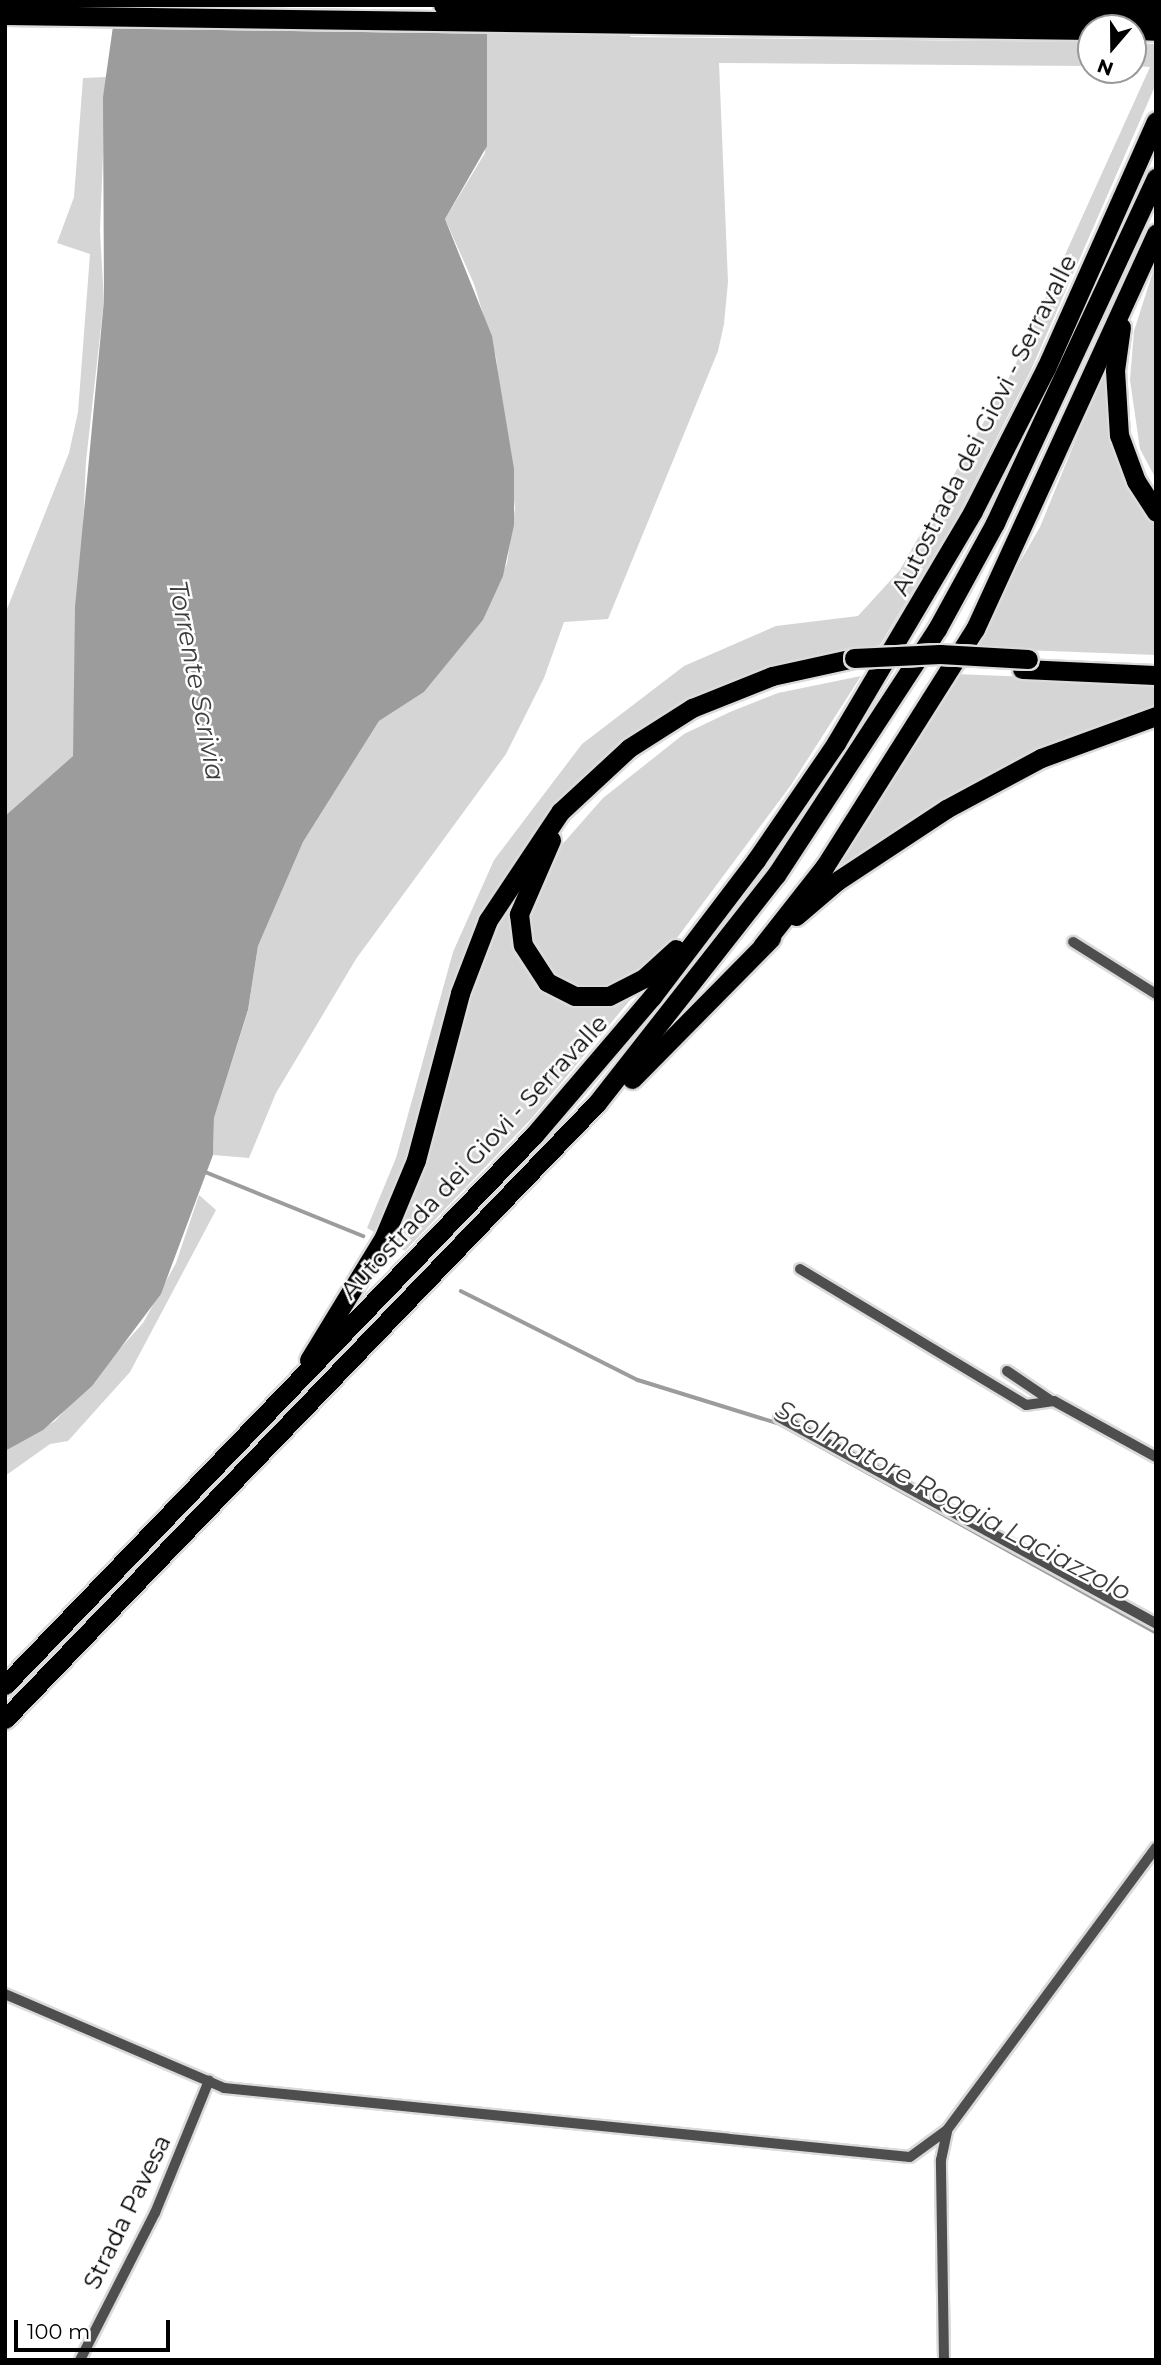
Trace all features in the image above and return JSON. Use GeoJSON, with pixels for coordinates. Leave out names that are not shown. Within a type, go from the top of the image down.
{"type":"FeatureCollection","features":[{"type":"Feature","properties":{"kind":"highway"},"geometry":{"type":"LineString","coordinates":[[443,5],[662,16],[1077,30]]}},
{"type":"Feature","properties":{"kind":"highway"},"geometry":{"type":"LineString","coordinates":[[5,15],[662,16],[737,5]]}},
{"type":"Feature","properties":{"kind":"highway"},"geometry":{"type":"LineString","coordinates":[[698,9],[1156,14]]}},
{"type":"Feature","properties":{"kind":"highway","name":"Autostrada dei Giovi - Serravalle"},"geometry":{"type":"LineString","coordinates":[[5,1685],[562,1105],[756,860],[836,743],[967,523],[1046,368],[1156,121]]}},
{"type":"Feature","properties":{"kind":"highway","name":"Autostrada dei Giovi - Serravalle"},"geometry":{"type":"LineString","coordinates":[[5,1719],[525,1181],[597,1103],[723,947],[893,699],[995,523],[1156,177]]}},
{"type":"Feature","properties":{"kind":"highway"},"geometry":{"type":"LineString","coordinates":[[762,946],[825,866],[975,629],[1156,233]]}},
{"type":"Feature","properties":{"kind":"highway"},"geometry":{"type":"LineString","coordinates":[[1141,267],[1118,341],[1116,401],[1119,435],[1136,481],[1156,512]]}},
{"type":"Feature","properties":{"kind":"highway"},"geometry":{"type":"LineString","coordinates":[[293,1388],[397,1207],[433,1113],[460,993],[488,920],[559,812],[629,748],[692,708],[772,676],[854,664],[1156,663]]}},
{"type":"Feature","properties":{"kind":"highway"},"geometry":{"type":"LineString","coordinates":[[756,860],[663,963],[609,996],[591,998],[559,989],[536,970],[523,945],[519,914],[536,866],[577,810],[633,760],[740,699],[854,664]]}},
{"type":"Feature","properties":{"kind":"highway"},"geometry":{"type":"LineString","coordinates":[[1025,664],[1156,675]]}},
{"type":"Feature","properties":{"kind":"highway"},"geometry":{"type":"LineString","coordinates":[[525,1181],[591,1123],[762,946],[837,881],[946,809],[1041,758],[1156,716]]}},
{"type":"Feature","properties":{"kind":"street"},"geometry":{"type":"LineString","coordinates":[[1073,942],[1156,994]]}},
{"type":"Feature","properties":{"kind":"street"},"geometry":{"type":"LineString","coordinates":[[800,1269],[1026,1405],[1050,1400]]}},
{"type":"Feature","properties":{"kind":"street"},"geometry":{"type":"LineString","coordinates":[[1007,1371],[1050,1400],[1156,1457]]}},
{"type":"Feature","properties":{"kind":"street"},"geometry":{"type":"LineString","coordinates":[[779,1417],[1156,1623]]}},
{"type":"Feature","properties":{"kind":"street"},"geometry":{"type":"LineString","coordinates":[[5,1994],[224,2088],[902,2157],[918,2155],[947,2130],[1156,1848]]}},
{"type":"Feature","properties":{"kind":"street","name":"Strada Pavesa"},"geometry":{"type":"LineString","coordinates":[[80,2360],[155,2213],[209,2081]]}},
{"type":"Feature","properties":{"kind":"street"},"geometry":{"type":"LineString","coordinates":[[944,2360],[941,2160],[947,2130]]}},
{"type":"Feature","properties":{"kind":"shaded area"},"geometry":{"type":"Polygon","coordinates":[[[487,5],[635,5],[630,37],[1077,42],[1077,66],[719,63],[728,282],[724,324],[718,351],[608,619],[564,622],[544,678],[506,754],[356,959],[276,1093],[249,1158],[213,1155],[214,1118],[248,1011],[258,946],[303,842],[379,721],[424,692],[483,620],[507,563],[515,508],[496,357],[474,284],[445,219],[485,153],[487,5]]]}},
{"type":"Feature","properties":{"kind":"shaded area"},"geometry":{"type":"Polygon","coordinates":[[[1147,44],[1156,44],[1156,84],[1031,370],[957,517],[880,645],[753,675],[679,708],[511,870],[415,1147],[376,1233],[367,1228],[396,1158],[453,952],[494,860],[582,744],[684,666],[776,626],[858,616],[900,570],[1012,372],[1142,84],[1147,84],[1150,67],[1147,67],[1147,44]]]}},
{"type":"Feature","properties":{"kind":"shaded area"},"geometry":{"type":"Polygon","coordinates":[[[106,77],[100,231],[104,300],[86,461],[73,756],[5,816],[5,614],[69,453],[78,412],[90,254],[57,243],[74,197],[83,78],[106,77]]]}},
{"type":"Feature","properties":{"kind":"shaded area"},"geometry":{"type":"Polygon","coordinates":[[[1156,262],[1156,479],[1140,449],[1130,380],[1134,331],[1156,262]]]}},
{"type":"Feature","properties":{"kind":"shaded area"},"geometry":{"type":"Polygon","coordinates":[[[1108,361],[1110,403],[1156,521],[1156,655],[970,648],[1040,527],[1108,361]]]}},
{"type":"Feature","properties":{"kind":"shaded area"},"geometry":{"type":"Polygon","coordinates":[[[955,674],[1156,682],[1156,708],[1011,765],[897,829],[835,874],[955,674]]]}},
{"type":"Feature","properties":{"kind":"shaded area"},"geometry":{"type":"Polygon","coordinates":[[[861,676],[791,785],[665,954],[617,985],[573,988],[556,980],[531,952],[526,912],[545,864],[603,798],[684,734],[730,712],[778,693],[861,676]]]}},
{"type":"Feature","properties":{"kind":"shaded area"},"geometry":{"type":"Polygon","coordinates":[[[527,869],[514,919],[572,1003],[593,1006],[635,994],[532,1118],[405,1251],[391,1243],[439,1117],[470,986],[527,869]]]}},
{"type":"Feature","properties":{"kind":"shaded area"},"geometry":{"type":"Polygon","coordinates":[[[199,1195],[216,1210],[130,1372],[68,1441],[50,1444],[5,1476],[5,1451],[55,1421],[143,1323],[176,1263],[199,1195]]]}},
{"type":"Feature","properties":{"kind":"water","name":"Torrente Scrivia"},"geometry":{"type":"Polygon","coordinates":[[[116,5],[487,5],[487,146],[445,219],[492,336],[514,469],[514,525],[503,576],[483,620],[424,692],[379,721],[303,842],[258,946],[248,1010],[214,1118],[213,1155],[161,1294],[92,1386],[43,1430],[5,1451],[5,816],[73,756],[75,607],[104,300],[103,97],[116,5]]]}},
{"type":"Feature","properties":{"kind":"pier"},"geometry":{"type":"Polygon","coordinates":[[[112,5],[491,5],[491,32],[109,27],[112,5]]]}},
{"type":"Feature","properties":{"kind":"waterway","name":"Scolmatore Roggia Laciazzolo"},"geometry":{"type":"LineString","coordinates":[[203,1171],[363,1236]]}},
{"type":"Feature","properties":{"kind":"waterway","name":"Scolmatore Roggia Laciazzolo"},"geometry":{"type":"LineString","coordinates":[[461,1291],[638,1380],[780,1424],[1156,1632]]}}]}
